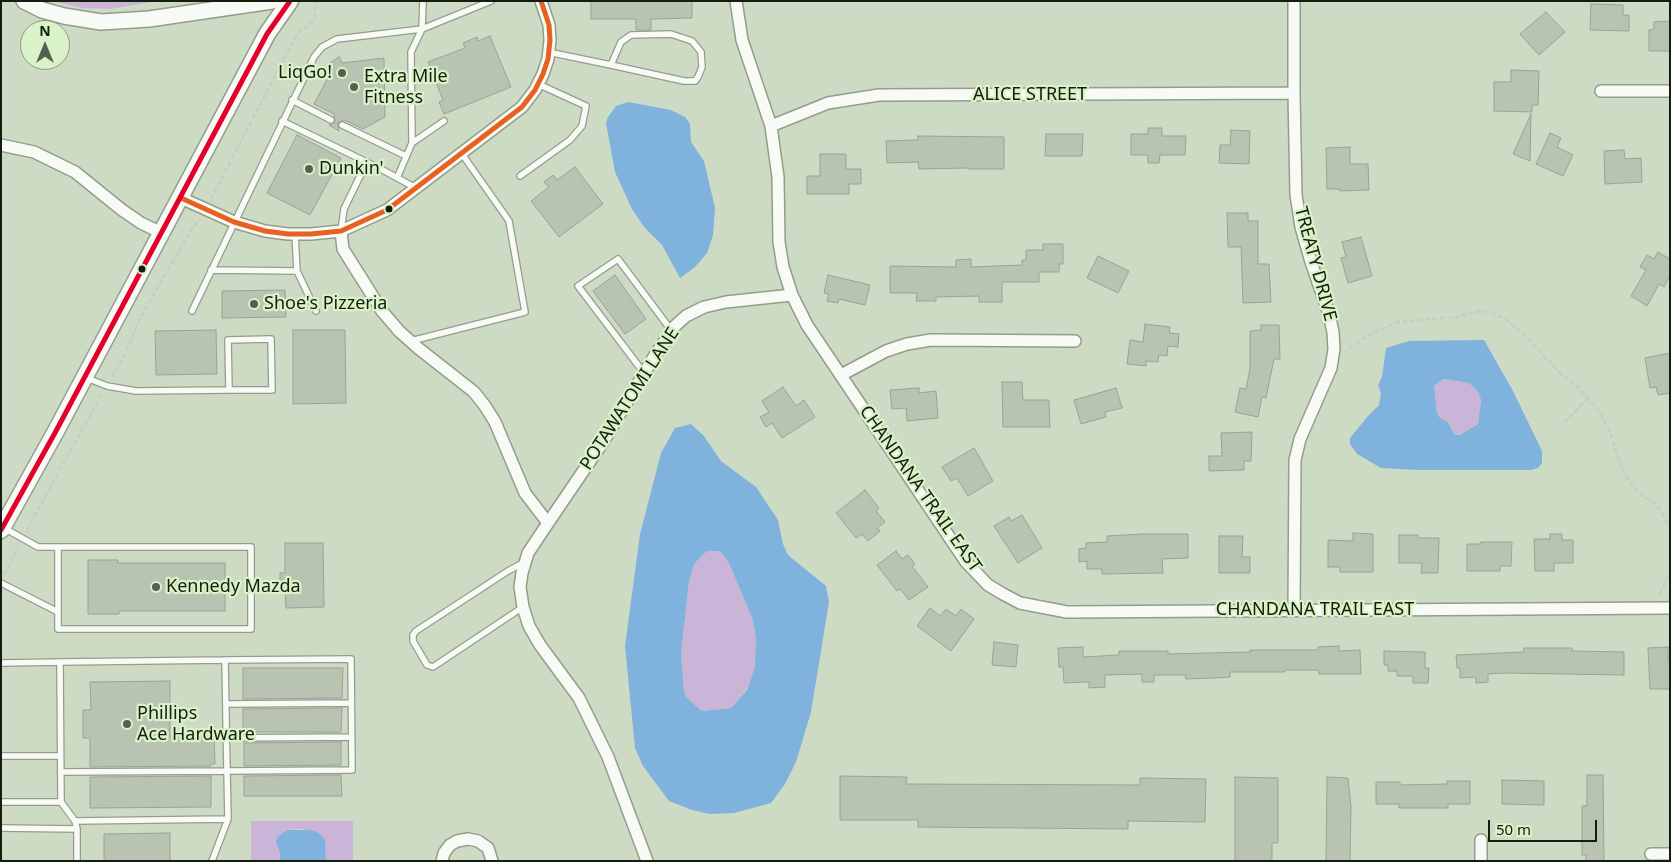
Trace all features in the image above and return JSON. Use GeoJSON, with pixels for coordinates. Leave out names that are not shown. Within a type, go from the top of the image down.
{"type":"FeatureCollection","features":[{"type":"Feature","properties":{"kind":"main road"},"geometry":{"type":"LineString","coordinates":[[2,529],[181,198],[267,34],[290,1]]}},
{"type":"Feature","properties":{"kind":"street"},"geometry":{"type":"LineString","coordinates":[[24,1],[42,10],[101,22],[149,19],[272,1]]}},
{"type":"Feature","properties":{"kind":"street"},"geometry":{"type":"LineString","coordinates":[[181,198],[234,222],[265,231],[295,234],[341,230],[387,210],[522,106],[543,74],[548,52],[549,25],[542,1]]}},
{"type":"Feature","properties":{"kind":"street","name":"CHANDANA TRAIL EAST"},"geometry":{"type":"LineString","coordinates":[[736,1],[742,40],[771,126],[778,177],[779,242],[783,268],[792,295],[807,326],[966,562],[988,585],[1020,603],[1067,612],[1670,608]]}},
{"type":"Feature","properties":{"kind":"street","name":"TREATY DRIVE"},"geometry":{"type":"LineString","coordinates":[[1294,1],[1296,195],[1301,227],[1311,262],[1330,314],[1334,349],[1331,368],[1300,439],[1295,460],[1294,610]]}},
{"type":"Feature","properties":{"kind":"street"},"geometry":{"type":"LineString","coordinates":[[1602,91],[1670,91]]}},
{"type":"Feature","properties":{"kind":"street","name":"ALICE STREET"},"geometry":{"type":"LineString","coordinates":[[771,126],[828,103],[879,95],[1294,93]]}},
{"type":"Feature","properties":{"kind":"street"},"geometry":{"type":"LineString","coordinates":[[1,145],[34,152],[75,172],[122,210],[162,233]]}},
{"type":"Feature","properties":{"kind":"street"},"geometry":{"type":"LineString","coordinates":[[341,230],[343,249],[382,311],[411,342],[474,392],[485,406],[495,422],[525,493],[548,523]]}},
{"type":"Feature","properties":{"kind":"street","name":"POTAWATOMI LANE"},"geometry":{"type":"LineString","coordinates":[[647,861],[608,757],[579,698],[540,645],[529,626],[520,588],[522,573],[528,553],[603,442],[672,330],[686,316],[704,307],[726,302],[792,295]]}},
{"type":"Feature","properties":{"kind":"street"},"geometry":{"type":"LineString","coordinates":[[841,374],[886,351],[907,344],[923,342],[1075,341]]}},
{"type":"Feature","properties":{"kind":"street"},"geometry":{"type":"LineString","coordinates":[[442,861],[444,853],[450,845],[457,841],[468,839],[478,841],[488,848],[492,861]]}},
{"type":"Feature","properties":{"kind":"street"},"geometry":{"type":"LineString","coordinates":[[1481,840],[1481,861]]}},
{"type":"Feature","properties":{"kind":"street"},"geometry":{"type":"LineString","coordinates":[[1651,854],[1670,854]]}},
{"type":"Feature","properties":{"kind":"lane"},"geometry":{"type":"LineString","coordinates":[[412,144],[410,52],[422,29],[423,1]]}},
{"type":"Feature","properties":{"kind":"lane"},"geometry":{"type":"LineString","coordinates":[[192,311],[292,100],[314,57],[322,47],[337,39],[422,29],[491,1]]}},
{"type":"Feature","properties":{"kind":"lane"},"geometry":{"type":"LineString","coordinates":[[548,52],[684,81],[695,81],[702,67],[701,52],[692,41],[671,34],[631,35],[621,42],[611,65]]}},
{"type":"Feature","properties":{"kind":"lane"},"geometry":{"type":"LineString","coordinates":[[520,176],[570,140],[582,126],[586,106],[538,84]]}},
{"type":"Feature","properties":{"kind":"lane"},"geometry":{"type":"LineString","coordinates":[[292,100],[332,120]]}},
{"type":"Feature","properties":{"kind":"lane"},"geometry":{"type":"LineString","coordinates":[[282,121],[416,188]]}},
{"type":"Feature","properties":{"kind":"lane"},"geometry":{"type":"LineString","coordinates":[[397,178],[412,144],[444,121]]}},
{"type":"Feature","properties":{"kind":"lane"},"geometry":{"type":"LineString","coordinates":[[342,125],[406,156]]}},
{"type":"Feature","properties":{"kind":"lane"},"geometry":{"type":"LineString","coordinates":[[411,342],[525,312],[509,221],[462,154]]}},
{"type":"Feature","properties":{"kind":"lane"},"geometry":{"type":"LineString","coordinates":[[341,230],[344,209],[362,172]]}},
{"type":"Feature","properties":{"kind":"lane"},"geometry":{"type":"LineString","coordinates":[[295,234],[297,271],[316,311]]}},
{"type":"Feature","properties":{"kind":"lane"},"geometry":{"type":"LineString","coordinates":[[644,373],[578,286],[618,259],[672,330]]}},
{"type":"Feature","properties":{"kind":"lane"},"geometry":{"type":"LineString","coordinates":[[211,270],[297,271]]}},
{"type":"Feature","properties":{"kind":"lane"},"geometry":{"type":"LineString","coordinates":[[85,377],[108,386],[136,391],[272,390],[271,338],[228,340],[229,390]]}},
{"type":"Feature","properties":{"kind":"lane"},"geometry":{"type":"LineString","coordinates":[[2,529],[38,547],[58,547],[251,547],[251,629],[58,629],[58,547]]}},
{"type":"Feature","properties":{"kind":"lane"},"geometry":{"type":"LineString","coordinates":[[523,607],[433,667],[427,665],[413,641],[413,635],[416,632],[508,571],[525,562]]}},
{"type":"Feature","properties":{"kind":"lane"},"geometry":{"type":"LineString","coordinates":[[1,582],[58,612]]}},
{"type":"Feature","properties":{"kind":"lane"},"geometry":{"type":"LineString","coordinates":[[1,663],[351,659],[352,770],[60,772]]}},
{"type":"Feature","properties":{"kind":"lane"},"geometry":{"type":"LineString","coordinates":[[212,861],[228,819],[225,660]]}},
{"type":"Feature","properties":{"kind":"lane"},"geometry":{"type":"LineString","coordinates":[[60,662],[61,802],[75,821],[77,829],[77,861]]}},
{"type":"Feature","properties":{"kind":"lane"},"geometry":{"type":"LineString","coordinates":[[226,704],[352,703]]}},
{"type":"Feature","properties":{"kind":"lane"},"geometry":{"type":"LineString","coordinates":[[226,738],[352,737]]}},
{"type":"Feature","properties":{"kind":"lane"},"geometry":{"type":"LineString","coordinates":[[1,756],[60,756]]}},
{"type":"Feature","properties":{"kind":"lane"},"geometry":{"type":"LineString","coordinates":[[1,802],[61,802]]}},
{"type":"Feature","properties":{"kind":"lane"},"geometry":{"type":"LineString","coordinates":[[75,821],[228,819]]}},
{"type":"Feature","properties":{"kind":"lane"},"geometry":{"type":"LineString","coordinates":[[1,828],[77,829]]}},
{"type":"Feature","properties":{"kind":"path"},"geometry":{"type":"LineString","coordinates":[[1,582],[89,417],[124,357],[139,320],[193,227],[206,209],[297,34],[315,20],[317,1]]}},
{"type":"Feature","properties":{"kind":"path"},"geometry":{"type":"LineString","coordinates":[[1349,348],[1366,336],[1398,322],[1457,317],[1480,311],[1489,312],[1505,319],[1522,333],[1560,373],[1580,389],[1596,407],[1609,429],[1621,466],[1628,480],[1642,495],[1654,503],[1668,523],[1670,533]]}},
{"type":"Feature","properties":{"kind":"path"},"geometry":{"type":"LineString","coordinates":[[1564,423],[1588,398]]}},
{"type":"Feature","properties":{"kind":"path"},"geometry":{"type":"LineString","coordinates":[[1660,594],[1670,572]]}},
{"type":"Feature","properties":{"kind":"shaded area"},"geometry":{"type":"Polygon","coordinates":[[[53,1],[157,1],[110,9],[82,8],[53,1]]]}},
{"type":"Feature","properties":{"kind":"shaded area"},"geometry":{"type":"Polygon","coordinates":[[[1443,379],[1469,383],[1478,392],[1481,400],[1478,424],[1460,435],[1455,435],[1449,422],[1440,418],[1437,413],[1434,386],[1443,379]]]}},
{"type":"Feature","properties":{"kind":"shaded area"},"geometry":{"type":"Polygon","coordinates":[[[707,551],[723,553],[729,563],[753,620],[756,638],[755,667],[747,689],[731,708],[702,711],[686,697],[681,654],[689,582],[694,564],[707,551]]]}},
{"type":"Feature","properties":{"kind":"shaded area"},"geometry":{"type":"Polygon","coordinates":[[[251,821],[353,821],[353,861],[326,861],[325,840],[306,830],[298,829],[287,830],[278,849],[280,861],[251,861],[251,821]]]}},
{"type":"Feature","properties":{"kind":"water"},"geometry":{"type":"Polygon","coordinates":[[[628,102],[671,110],[685,117],[690,124],[691,142],[704,161],[715,208],[713,235],[707,253],[695,267],[680,278],[662,245],[644,227],[632,209],[615,172],[606,123],[616,106],[628,102]]]}},
{"type":"Feature","properties":{"kind":"water"},"geometry":{"type":"Polygon","coordinates":[[[1484,340],[1513,391],[1542,451],[1542,463],[1538,468],[1531,470],[1417,470],[1381,468],[1357,454],[1350,444],[1350,438],[1379,405],[1381,393],[1378,385],[1382,377],[1386,348],[1409,341],[1484,340]],[[1443,379],[1434,386],[1437,413],[1440,418],[1448,422],[1455,435],[1460,435],[1478,424],[1481,400],[1478,392],[1469,383],[1443,379]]]}},
{"type":"Feature","properties":{"kind":"water"},"geometry":{"type":"Polygon","coordinates":[[[691,424],[704,436],[721,461],[756,487],[778,520],[783,544],[788,555],[826,586],[829,602],[811,712],[796,762],[785,784],[771,803],[734,813],[710,814],[692,810],[669,801],[643,766],[635,748],[625,646],[640,534],[661,453],[675,428],[691,424]],[[707,551],[694,564],[689,582],[681,654],[686,697],[702,711],[731,708],[747,690],[755,667],[756,638],[753,620],[729,563],[722,553],[707,551]]]}},
{"type":"Feature","properties":{"kind":"water"},"geometry":{"type":"Polygon","coordinates":[[[287,830],[315,831],[321,835],[325,840],[326,861],[280,861],[280,853],[276,842],[277,837],[287,830]]]}},
{"type":"Feature","properties":{"kind":"building"},"geometry":{"type":"Polygon","coordinates":[[[591,1],[692,1],[692,18],[651,19],[651,30],[636,30],[636,19],[591,19],[591,1]]]}},
{"type":"Feature","properties":{"kind":"building"},"geometry":{"type":"Polygon","coordinates":[[[1591,4],[1623,5],[1623,15],[1629,15],[1629,31],[1590,30],[1591,4]]]}},
{"type":"Feature","properties":{"kind":"building"},"geometry":{"type":"Polygon","coordinates":[[[1546,12],[1565,32],[1539,55],[1520,34],[1546,12]]]}},
{"type":"Feature","properties":{"kind":"building"},"geometry":{"type":"Polygon","coordinates":[[[1670,21],[1670,51],[1649,51],[1649,30],[1654,29],[1654,22],[1670,21]]]}},
{"type":"Feature","properties":{"kind":"building"},"geometry":{"type":"Polygon","coordinates":[[[490,36],[511,87],[444,114],[439,102],[443,100],[428,62],[465,48],[463,43],[477,37],[478,41],[490,36]]]}},
{"type":"Feature","properties":{"kind":"building","name":"Extra Mile Fitness"},"geometry":{"type":"Polygon","coordinates":[[[339,57],[342,63],[384,58],[385,117],[363,129],[344,120],[338,123],[339,131],[329,125],[335,122],[334,114],[314,104],[332,70],[328,64],[339,57]]]}},
{"type":"Feature","properties":{"kind":"building"},"geometry":{"type":"Polygon","coordinates":[[[1511,70],[1539,71],[1538,105],[1532,105],[1532,112],[1494,111],[1494,82],[1511,82],[1511,70]]]}},
{"type":"Feature","properties":{"kind":"building"},"geometry":{"type":"Polygon","coordinates":[[[1531,114],[1530,161],[1513,154],[1531,114]]]}},
{"type":"Feature","properties":{"kind":"building"},"geometry":{"type":"Polygon","coordinates":[[[1148,128],[1162,128],[1162,136],[1186,136],[1185,155],[1160,155],[1159,163],[1148,163],[1148,155],[1131,155],[1131,134],[1148,134],[1148,128]]]}},
{"type":"Feature","properties":{"kind":"building"},"geometry":{"type":"Polygon","coordinates":[[[1231,130],[1250,131],[1249,164],[1219,163],[1220,145],[1230,145],[1231,130]]]}},
{"type":"Feature","properties":{"kind":"building"},"geometry":{"type":"Polygon","coordinates":[[[1550,133],[1561,138],[1557,147],[1573,155],[1563,176],[1536,164],[1550,133]]]}},
{"type":"Feature","properties":{"kind":"building"},"geometry":{"type":"Polygon","coordinates":[[[1046,134],[1083,134],[1082,156],[1045,156],[1046,134]]]}},
{"type":"Feature","properties":{"kind":"building"},"geometry":{"type":"Polygon","coordinates":[[[297,135],[341,158],[310,215],[267,193],[297,135]]]}},
{"type":"Feature","properties":{"kind":"building"},"geometry":{"type":"Polygon","coordinates":[[[918,136],[1004,137],[1004,169],[919,169],[918,162],[887,163],[886,141],[918,140],[918,136]]]}},
{"type":"Feature","properties":{"kind":"building"},"geometry":{"type":"Polygon","coordinates":[[[1350,147],[1350,164],[1368,164],[1369,190],[1340,191],[1340,189],[1327,189],[1326,148],[1350,147]]]}},
{"type":"Feature","properties":{"kind":"building"},"geometry":{"type":"Polygon","coordinates":[[[1624,150],[1625,159],[1641,158],[1642,182],[1605,184],[1604,151],[1624,150]]]}},
{"type":"Feature","properties":{"kind":"building"},"geometry":{"type":"Polygon","coordinates":[[[820,154],[846,154],[846,169],[861,169],[861,184],[849,184],[849,194],[807,194],[807,176],[820,176],[820,154]]]}},
{"type":"Feature","properties":{"kind":"building"},"geometry":{"type":"Polygon","coordinates":[[[575,167],[603,204],[559,237],[531,201],[549,187],[544,182],[553,175],[557,180],[575,167]]]}},
{"type":"Feature","properties":{"kind":"building"},"geometry":{"type":"Polygon","coordinates":[[[1227,213],[1248,213],[1248,221],[1258,221],[1258,264],[1269,264],[1271,302],[1243,303],[1241,247],[1228,247],[1227,213]]]}},
{"type":"Feature","properties":{"kind":"building"},"geometry":{"type":"Polygon","coordinates":[[[1361,237],[1372,276],[1348,283],[1341,258],[1346,257],[1342,242],[1361,237]]]}},
{"type":"Feature","properties":{"kind":"building"},"geometry":{"type":"Polygon","coordinates":[[[1043,244],[1063,244],[1063,264],[1059,264],[1059,272],[1039,272],[1039,282],[1002,282],[1002,302],[979,302],[979,296],[936,297],[936,301],[916,301],[917,293],[890,293],[890,266],[956,267],[956,260],[971,259],[971,267],[1022,265],[1022,260],[1026,260],[1026,250],[1043,250],[1043,244]]]}},
{"type":"Feature","properties":{"kind":"building"},"geometry":{"type":"Polygon","coordinates":[[[1658,252],[1670,259],[1670,276],[1664,287],[1659,284],[1647,306],[1631,296],[1646,270],[1640,267],[1647,255],[1654,259],[1658,252]]]}},
{"type":"Feature","properties":{"kind":"building"},"geometry":{"type":"Polygon","coordinates":[[[1098,256],[1129,271],[1118,293],[1087,278],[1098,256]]]}},
{"type":"Feature","properties":{"kind":"building"},"geometry":{"type":"Polygon","coordinates":[[[615,275],[646,319],[625,334],[593,291],[615,275]]]}},
{"type":"Feature","properties":{"kind":"building"},"geometry":{"type":"Polygon","coordinates":[[[828,275],[870,285],[865,305],[839,299],[838,303],[827,301],[829,294],[824,293],[828,275]]]}},
{"type":"Feature","properties":{"kind":"building","name":"Shoe's Pizzeria"},"geometry":{"type":"Polygon","coordinates":[[[285,290],[286,317],[222,318],[222,291],[285,290]]]}},
{"type":"Feature","properties":{"kind":"building"},"geometry":{"type":"Polygon","coordinates":[[[1145,324],[1170,327],[1169,333],[1179,334],[1178,347],[1168,346],[1167,356],[1159,355],[1158,362],[1146,361],[1146,366],[1127,364],[1130,340],[1143,342],[1145,324]]]}},
{"type":"Feature","properties":{"kind":"building"},"geometry":{"type":"Polygon","coordinates":[[[1261,325],[1279,325],[1280,359],[1274,359],[1266,398],[1262,397],[1258,417],[1235,412],[1240,388],[1246,389],[1250,369],[1250,331],[1261,330],[1261,325]]]}},
{"type":"Feature","properties":{"kind":"building"},"geometry":{"type":"Polygon","coordinates":[[[216,330],[217,374],[156,375],[155,331],[216,330]]]}},
{"type":"Feature","properties":{"kind":"building"},"geometry":{"type":"Polygon","coordinates":[[[293,330],[345,330],[346,403],[293,404],[293,330]]]}},
{"type":"Feature","properties":{"kind":"building"},"geometry":{"type":"Polygon","coordinates":[[[1670,353],[1670,393],[1658,395],[1656,387],[1650,388],[1645,358],[1670,353]]]}},
{"type":"Feature","properties":{"kind":"building"},"geometry":{"type":"Polygon","coordinates":[[[1002,382],[1022,382],[1023,400],[1049,400],[1050,427],[1003,427],[1002,382]]]}},
{"type":"Feature","properties":{"kind":"building"},"geometry":{"type":"Polygon","coordinates":[[[783,387],[796,406],[804,400],[815,417],[782,438],[772,423],[766,427],[760,417],[769,412],[762,401],[783,387]]]}},
{"type":"Feature","properties":{"kind":"building"},"geometry":{"type":"Polygon","coordinates":[[[919,388],[919,393],[936,391],[938,418],[907,421],[906,408],[892,409],[890,390],[919,388]]]}},
{"type":"Feature","properties":{"kind":"building"},"geometry":{"type":"Polygon","coordinates":[[[1116,388],[1122,408],[1105,412],[1106,417],[1081,424],[1074,400],[1116,388]]]}},
{"type":"Feature","properties":{"kind":"building"},"geometry":{"type":"Polygon","coordinates":[[[1252,432],[1251,461],[1244,461],[1244,470],[1209,471],[1209,456],[1222,456],[1221,433],[1252,432]]]}},
{"type":"Feature","properties":{"kind":"building"},"geometry":{"type":"Polygon","coordinates":[[[974,448],[993,481],[968,496],[957,478],[951,481],[942,467],[974,448]]]}},
{"type":"Feature","properties":{"kind":"building"},"geometry":{"type":"Polygon","coordinates":[[[865,490],[879,508],[876,511],[885,522],[877,528],[880,531],[868,541],[862,534],[856,538],[836,513],[865,490]]]}},
{"type":"Feature","properties":{"kind":"building"},"geometry":{"type":"Polygon","coordinates":[[[1022,515],[1042,548],[1018,563],[994,526],[1009,517],[1011,521],[1022,515]]]}},
{"type":"Feature","properties":{"kind":"building"},"geometry":{"type":"Polygon","coordinates":[[[1353,533],[1373,534],[1373,572],[1340,572],[1340,567],[1328,567],[1328,540],[1353,541],[1353,533]]]}},
{"type":"Feature","properties":{"kind":"building"},"geometry":{"type":"Polygon","coordinates":[[[1188,534],[1188,558],[1162,559],[1163,573],[1102,574],[1102,569],[1087,569],[1087,561],[1079,562],[1079,549],[1086,548],[1086,543],[1107,542],[1107,536],[1188,534]]]}},
{"type":"Feature","properties":{"kind":"building"},"geometry":{"type":"Polygon","coordinates":[[[1550,534],[1562,534],[1562,540],[1573,540],[1573,563],[1554,563],[1554,571],[1535,571],[1534,539],[1550,539],[1550,534]]]}},
{"type":"Feature","properties":{"kind":"building"},"geometry":{"type":"Polygon","coordinates":[[[1399,535],[1418,535],[1418,538],[1439,538],[1438,573],[1421,573],[1422,563],[1399,563],[1399,535]]]}},
{"type":"Feature","properties":{"kind":"building"},"geometry":{"type":"Polygon","coordinates":[[[1219,536],[1243,536],[1242,557],[1250,557],[1250,573],[1219,573],[1219,536]]]}},
{"type":"Feature","properties":{"kind":"building"},"geometry":{"type":"Polygon","coordinates":[[[1481,542],[1512,542],[1511,566],[1500,566],[1500,571],[1467,571],[1467,544],[1481,544],[1481,542]]]}},
{"type":"Feature","properties":{"kind":"building"},"geometry":{"type":"Polygon","coordinates":[[[285,543],[323,543],[324,607],[286,608],[285,587],[280,587],[280,573],[285,573],[285,543]]]}},
{"type":"Feature","properties":{"kind":"building"},"geometry":{"type":"Polygon","coordinates":[[[896,551],[902,559],[908,555],[915,564],[912,566],[928,587],[909,600],[900,589],[897,591],[877,565],[896,551]]]}},
{"type":"Feature","properties":{"kind":"building","name":"Kennedy Mazda"},"geometry":{"type":"Polygon","coordinates":[[[88,560],[118,560],[118,563],[225,563],[225,611],[119,611],[119,614],[88,614],[88,560]]]}},
{"type":"Feature","properties":{"kind":"building"},"geometry":{"type":"Polygon","coordinates":[[[930,608],[940,616],[946,609],[956,616],[961,609],[974,619],[951,651],[917,626],[930,608]]]}},
{"type":"Feature","properties":{"kind":"building"},"geometry":{"type":"Polygon","coordinates":[[[994,642],[1018,645],[1016,667],[992,665],[994,642]]]}},
{"type":"Feature","properties":{"kind":"building"},"geometry":{"type":"Polygon","coordinates":[[[1339,646],[1339,651],[1360,650],[1361,674],[1319,674],[1318,670],[1230,672],[1230,677],[1213,678],[1186,679],[1185,675],[1154,675],[1154,682],[1142,682],[1142,674],[1105,675],[1105,687],[1089,688],[1089,682],[1064,683],[1063,667],[1059,667],[1058,648],[1083,647],[1083,657],[1119,655],[1119,651],[1168,651],[1168,654],[1250,652],[1250,650],[1318,650],[1318,647],[1339,646]]]}},
{"type":"Feature","properties":{"kind":"building"},"geometry":{"type":"Polygon","coordinates":[[[1668,647],[1670,689],[1650,689],[1648,648],[1668,647]]]}},
{"type":"Feature","properties":{"kind":"building"},"geometry":{"type":"Polygon","coordinates":[[[1524,648],[1572,648],[1572,651],[1624,652],[1624,675],[1504,673],[1488,674],[1488,682],[1476,683],[1476,677],[1460,678],[1460,668],[1457,668],[1456,655],[1524,652],[1524,648]]]}},
{"type":"Feature","properties":{"kind":"building"},"geometry":{"type":"Polygon","coordinates":[[[1384,651],[1425,652],[1425,668],[1429,668],[1428,683],[1413,683],[1413,676],[1397,676],[1397,671],[1388,671],[1388,665],[1384,665],[1384,651]]]}},
{"type":"Feature","properties":{"kind":"building"},"geometry":{"type":"Polygon","coordinates":[[[243,668],[343,668],[342,698],[243,699],[243,668]]]}},
{"type":"Feature","properties":{"kind":"building","name":"Phillips Ace Hardware"},"geometry":{"type":"Polygon","coordinates":[[[170,681],[170,737],[214,737],[215,764],[211,764],[211,766],[90,767],[90,738],[83,738],[83,710],[91,710],[90,682],[170,681]]]}},
{"type":"Feature","properties":{"kind":"building"},"geometry":{"type":"Polygon","coordinates":[[[342,708],[341,732],[243,732],[243,709],[342,708]]]}},
{"type":"Feature","properties":{"kind":"building"},"geometry":{"type":"Polygon","coordinates":[[[341,742],[341,765],[244,766],[244,743],[341,742]]]}},
{"type":"Feature","properties":{"kind":"building"},"geometry":{"type":"Polygon","coordinates":[[[341,775],[342,796],[244,796],[244,776],[341,775]]]}},
{"type":"Feature","properties":{"kind":"building"},"geometry":{"type":"Polygon","coordinates":[[[1587,775],[1603,775],[1604,861],[1586,861],[1586,855],[1582,855],[1582,806],[1587,806],[1587,775]]]}},
{"type":"Feature","properties":{"kind":"building"},"geometry":{"type":"Polygon","coordinates":[[[211,776],[211,807],[90,808],[90,777],[211,776]]]}},
{"type":"Feature","properties":{"kind":"building"},"geometry":{"type":"Polygon","coordinates":[[[840,776],[907,777],[906,784],[1140,785],[1140,778],[1206,779],[1205,822],[1128,821],[1128,829],[918,827],[918,820],[840,820],[840,776]]]}},
{"type":"Feature","properties":{"kind":"building"},"geometry":{"type":"Polygon","coordinates":[[[1235,777],[1278,778],[1278,843],[1272,843],[1272,861],[1235,861],[1235,777]]]}},
{"type":"Feature","properties":{"kind":"building"},"geometry":{"type":"Polygon","coordinates":[[[1327,777],[1348,778],[1351,807],[1350,861],[1326,861],[1327,777]]]}},
{"type":"Feature","properties":{"kind":"building"},"geometry":{"type":"Polygon","coordinates":[[[1502,780],[1544,781],[1544,805],[1502,804],[1502,780]]]}},
{"type":"Feature","properties":{"kind":"building"},"geometry":{"type":"Polygon","coordinates":[[[1447,781],[1470,781],[1470,804],[1448,804],[1448,808],[1399,808],[1399,804],[1376,804],[1376,782],[1400,782],[1400,785],[1447,784],[1447,781]]]}},
{"type":"Feature","properties":{"kind":"building"},"geometry":{"type":"Polygon","coordinates":[[[170,833],[170,861],[104,861],[104,834],[170,833]]]}},
{"type":"Feature","properties":{"kind":"transit line"},"geometry":{"type":"LineString","coordinates":[[1,530],[56,431],[267,34],[290,1]]}},
{"type":"Feature","properties":{"kind":"transit line"},"geometry":{"type":"LineString","coordinates":[[181,198],[234,222],[265,231],[288,234],[341,231],[387,210],[522,107],[535,90],[548,59],[550,40],[549,25],[541,1]]}},
{"type":"Feature","properties":{"kind":"place","name":"LiqGo!"},"geometry":{"type":"Point","coordinates":[342,73]}},
{"type":"Feature","properties":{"kind":"place","name":"Extra Mile Fitness"},"geometry":{"type":"Point","coordinates":[354,87]}},
{"type":"Feature","properties":{"kind":"place","name":"Dunkin'"},"geometry":{"type":"Point","coordinates":[309,169]}},
{"type":"Feature","properties":{"kind":"place","name":"Shoe's Pizzeria"},"geometry":{"type":"Point","coordinates":[254,304]}},
{"type":"Feature","properties":{"kind":"place","name":"Kennedy Mazda"},"geometry":{"type":"Point","coordinates":[156,587]}},
{"type":"Feature","properties":{"kind":"place","name":"Phillips Ace Hardware"},"geometry":{"type":"Point","coordinates":[127,724]}}]}
